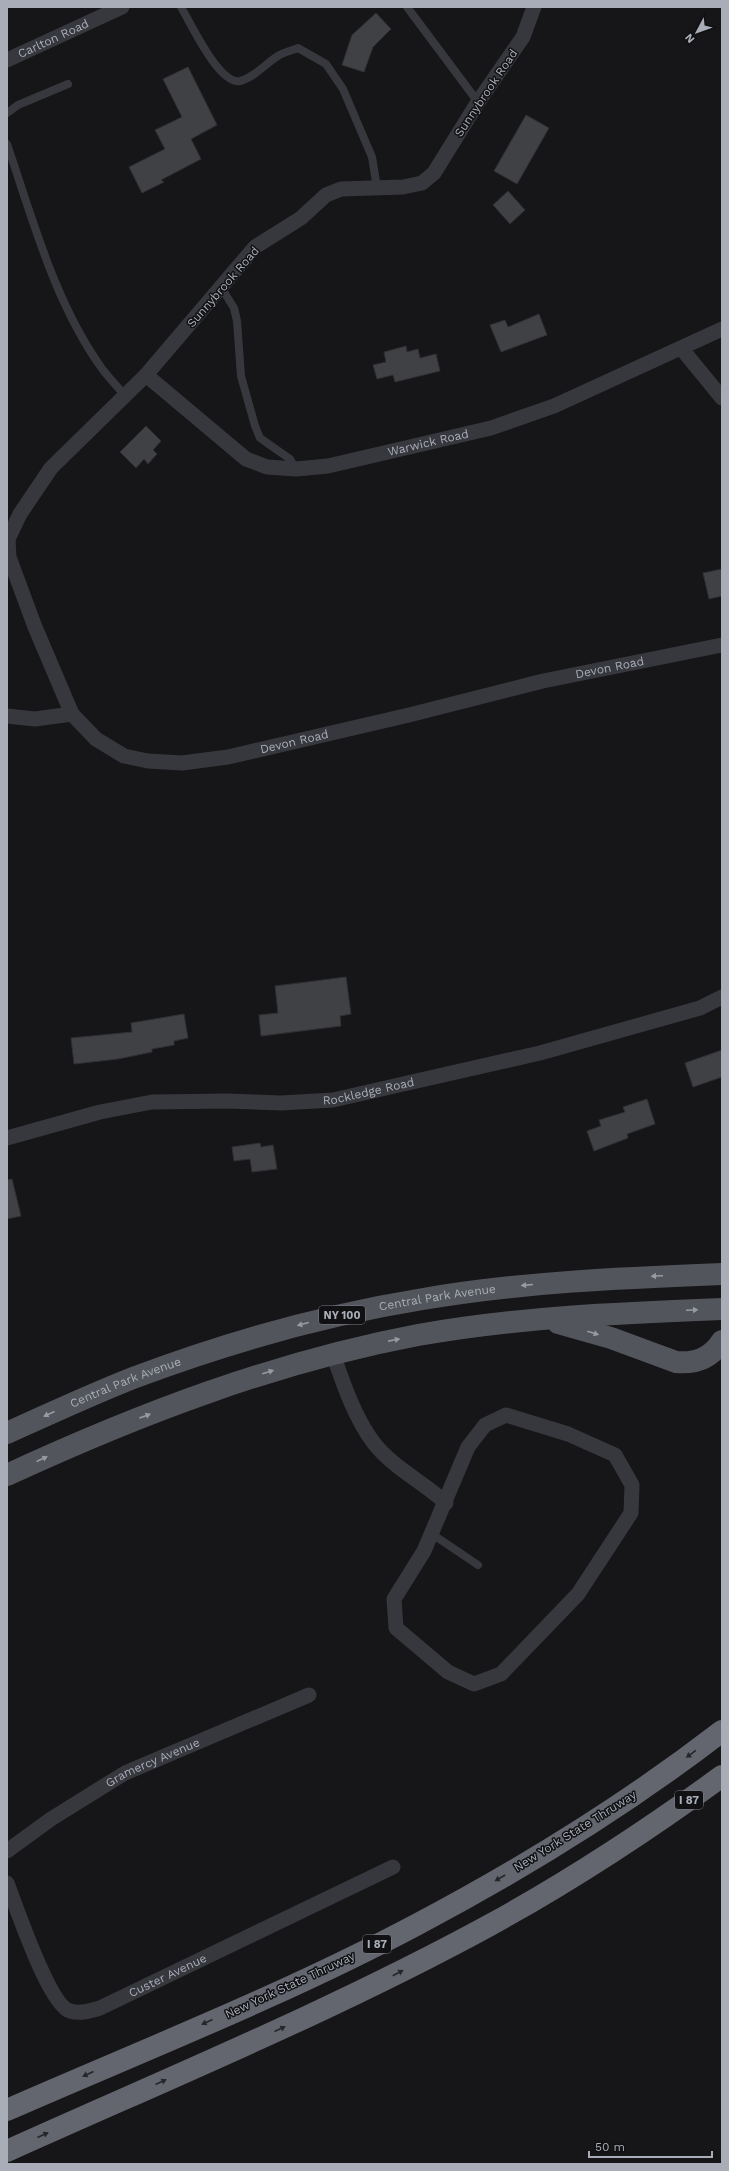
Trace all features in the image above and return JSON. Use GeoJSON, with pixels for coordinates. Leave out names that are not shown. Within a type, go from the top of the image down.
{"type":"FeatureCollection","features":[{"type":"Feature","properties":{"kind":"highway","name":"New York State Thruway"},"geometry":{"type":"LineString","coordinates":[[7,2110],[252,2003],[415,1926],[572,1835],[664,1773],[722,1731]]}},
{"type":"Feature","properties":{"kind":"highway","name":"I 87"},"geometry":{"type":"LineString","coordinates":[[7,2151],[333,2005],[439,1952],[504,1917],[594,1863],[722,1776]]}},
{"type":"Feature","properties":{"kind":"main road","name":"Central Park Avenue"},"geometry":{"type":"LineString","coordinates":[[7,1433],[104,1390],[160,1368],[246,1340],[332,1317],[421,1299],[512,1286],[602,1279],[722,1274]]}},
{"type":"Feature","properties":{"kind":"main road"},"geometry":{"type":"LineString","coordinates":[[696,1275],[713,1290],[722,1302]]}},
{"type":"Feature","properties":{"kind":"main road"},"geometry":{"type":"LineString","coordinates":[[7,1475],[82,1441],[144,1416],[248,1378],[332,1354],[440,1332],[542,1318],[722,1309]]}},
{"type":"Feature","properties":{"kind":"main road"},"geometry":{"type":"LineString","coordinates":[[542,1318],[594,1333],[676,1362],[686,1363],[703,1359],[711,1355],[722,1341]]}},
{"type":"Feature","properties":{"kind":"street","name":"Carlton Road"},"geometry":{"type":"LineString","coordinates":[[7,60],[122,7]]}},
{"type":"Feature","properties":{"kind":"street","name":"Sunnybrook Road"},"geometry":{"type":"LineString","coordinates":[[10,527],[51,468],[146,375],[255,247],[301,218],[326,196],[341,189],[403,187],[422,183],[434,172],[478,102],[523,37],[534,7]]}},
{"type":"Feature","properties":{"kind":"street","name":"Warwick Road"},"geometry":{"type":"LineString","coordinates":[[146,375],[246,459],[267,467],[296,469],[328,466],[491,428],[554,406],[722,329]]}},
{"type":"Feature","properties":{"kind":"street"},"geometry":{"type":"LineString","coordinates":[[681,348],[722,398]]}},
{"type":"Feature","properties":{"kind":"street","name":"Devon Road"},"geometry":{"type":"LineString","coordinates":[[10,527],[8,539],[9,557],[35,627],[72,714],[96,738],[124,756],[148,761],[182,762],[228,757],[410,715],[543,680],[722,645]]}},
{"type":"Feature","properties":{"kind":"street"},"geometry":{"type":"LineString","coordinates":[[7,716],[34,719],[72,714]]}},
{"type":"Feature","properties":{"kind":"street","name":"Rockledge Road"},"geometry":{"type":"LineString","coordinates":[[7,1138],[100,1112],[152,1102],[226,1101],[281,1103],[334,1100],[540,1053],[700,1008],[722,996]]}},
{"type":"Feature","properties":{"kind":"street"},"geometry":{"type":"LineString","coordinates":[[332,1354],[350,1400],[374,1442],[397,1464],[446,1503]]}},
{"type":"Feature","properties":{"kind":"street"},"geometry":{"type":"LineString","coordinates":[[506,1415],[568,1434],[616,1455],[632,1486],[631,1513],[578,1594],[501,1674],[474,1684],[448,1672],[396,1628],[394,1599],[424,1552],[432,1534],[468,1447],[485,1425],[506,1415]]}},
{"type":"Feature","properties":{"kind":"street","name":"Gramercy Avenue"},"geometry":{"type":"LineString","coordinates":[[7,1851],[51,1819],[125,1773],[309,1695]]}},
{"type":"Feature","properties":{"kind":"street","name":"Custer Avenue"},"geometry":{"type":"LineString","coordinates":[[7,1883],[41,1970],[57,2001],[69,2011],[84,2012],[100,2008],[393,1867]]}},
{"type":"Feature","properties":{"kind":"lane"},"geometry":{"type":"LineString","coordinates":[[181,7],[210,59],[230,79],[239,81],[255,73],[279,55],[298,48],[326,64],[343,89],[372,158],[376,188]]}},
{"type":"Feature","properties":{"kind":"lane"},"geometry":{"type":"LineString","coordinates":[[406,7],[478,102]]}},
{"type":"Feature","properties":{"kind":"lane"},"geometry":{"type":"LineString","coordinates":[[7,113],[18,105],[68,84]]}},
{"type":"Feature","properties":{"kind":"lane"},"geometry":{"type":"LineString","coordinates":[[7,144],[45,254],[71,316],[103,370],[125,396]]}},
{"type":"Feature","properties":{"kind":"lane"},"geometry":{"type":"LineString","coordinates":[[221,287],[234,308],[237,320],[241,376],[255,426],[260,438],[290,459],[296,469]]}},
{"type":"Feature","properties":{"kind":"lane"},"geometry":{"type":"LineString","coordinates":[[432,1534],[478,1565]]}},
{"type":"Feature","properties":{"kind":"building"},"geometry":{"type":"Polygon","coordinates":[[[376,13],[391,29],[373,47],[364,72],[342,65],[352,35],[376,13]]]}},
{"type":"Feature","properties":{"kind":"building"},"geometry":{"type":"Polygon","coordinates":[[[188,67],[217,125],[191,139],[201,159],[161,180],[164,182],[142,193],[129,167],[165,149],[155,130],[182,117],[163,79],[188,67]]]}},
{"type":"Feature","properties":{"kind":"building"},"geometry":{"type":"Polygon","coordinates":[[[526,115],[549,128],[517,184],[494,171],[526,115]]]}},
{"type":"Feature","properties":{"kind":"building"},"geometry":{"type":"Polygon","coordinates":[[[508,191],[525,210],[510,224],[493,205],[508,191]]]}},
{"type":"Feature","properties":{"kind":"building"},"geometry":{"type":"Polygon","coordinates":[[[539,314],[547,335],[501,352],[490,325],[505,320],[508,327],[539,314]]]}},
{"type":"Feature","properties":{"kind":"building"},"geometry":{"type":"Polygon","coordinates":[[[406,346],[407,352],[418,349],[420,358],[436,354],[440,371],[395,382],[393,375],[377,379],[373,365],[386,362],[384,352],[406,346]]]}},
{"type":"Feature","properties":{"kind":"building"},"geometry":{"type":"Polygon","coordinates":[[[146,426],[161,441],[153,450],[157,454],[148,464],[144,459],[136,468],[120,452],[146,426]]]}},
{"type":"Feature","properties":{"kind":"building"},"geometry":{"type":"Polygon","coordinates":[[[722,569],[722,596],[709,599],[703,573],[722,569]]]}},
{"type":"Feature","properties":{"kind":"building"},"geometry":{"type":"Polygon","coordinates":[[[346,977],[351,1014],[340,1016],[341,1026],[261,1036],[259,1015],[278,1013],[275,986],[346,977]]]}},
{"type":"Feature","properties":{"kind":"building"},"geometry":{"type":"Polygon","coordinates":[[[184,1014],[188,1038],[174,1041],[174,1045],[152,1049],[152,1052],[118,1059],[74,1064],[71,1038],[132,1032],[131,1023],[184,1014]]]}},
{"type":"Feature","properties":{"kind":"building"},"geometry":{"type":"Polygon","coordinates":[[[722,1050],[722,1077],[693,1087],[685,1063],[722,1050]]]}},
{"type":"Feature","properties":{"kind":"building"},"geometry":{"type":"Polygon","coordinates":[[[647,1099],[655,1124],[627,1134],[628,1138],[594,1151],[587,1131],[601,1126],[599,1120],[625,1112],[623,1107],[647,1099]]]}},
{"type":"Feature","properties":{"kind":"building"},"geometry":{"type":"Polygon","coordinates":[[[260,1143],[261,1147],[273,1145],[277,1169],[252,1172],[250,1159],[234,1161],[232,1147],[260,1143]]]}},
{"type":"Feature","properties":{"kind":"building"},"geometry":{"type":"Polygon","coordinates":[[[12,1179],[21,1216],[7,1219],[7,1180],[12,1179]]]}}]}
